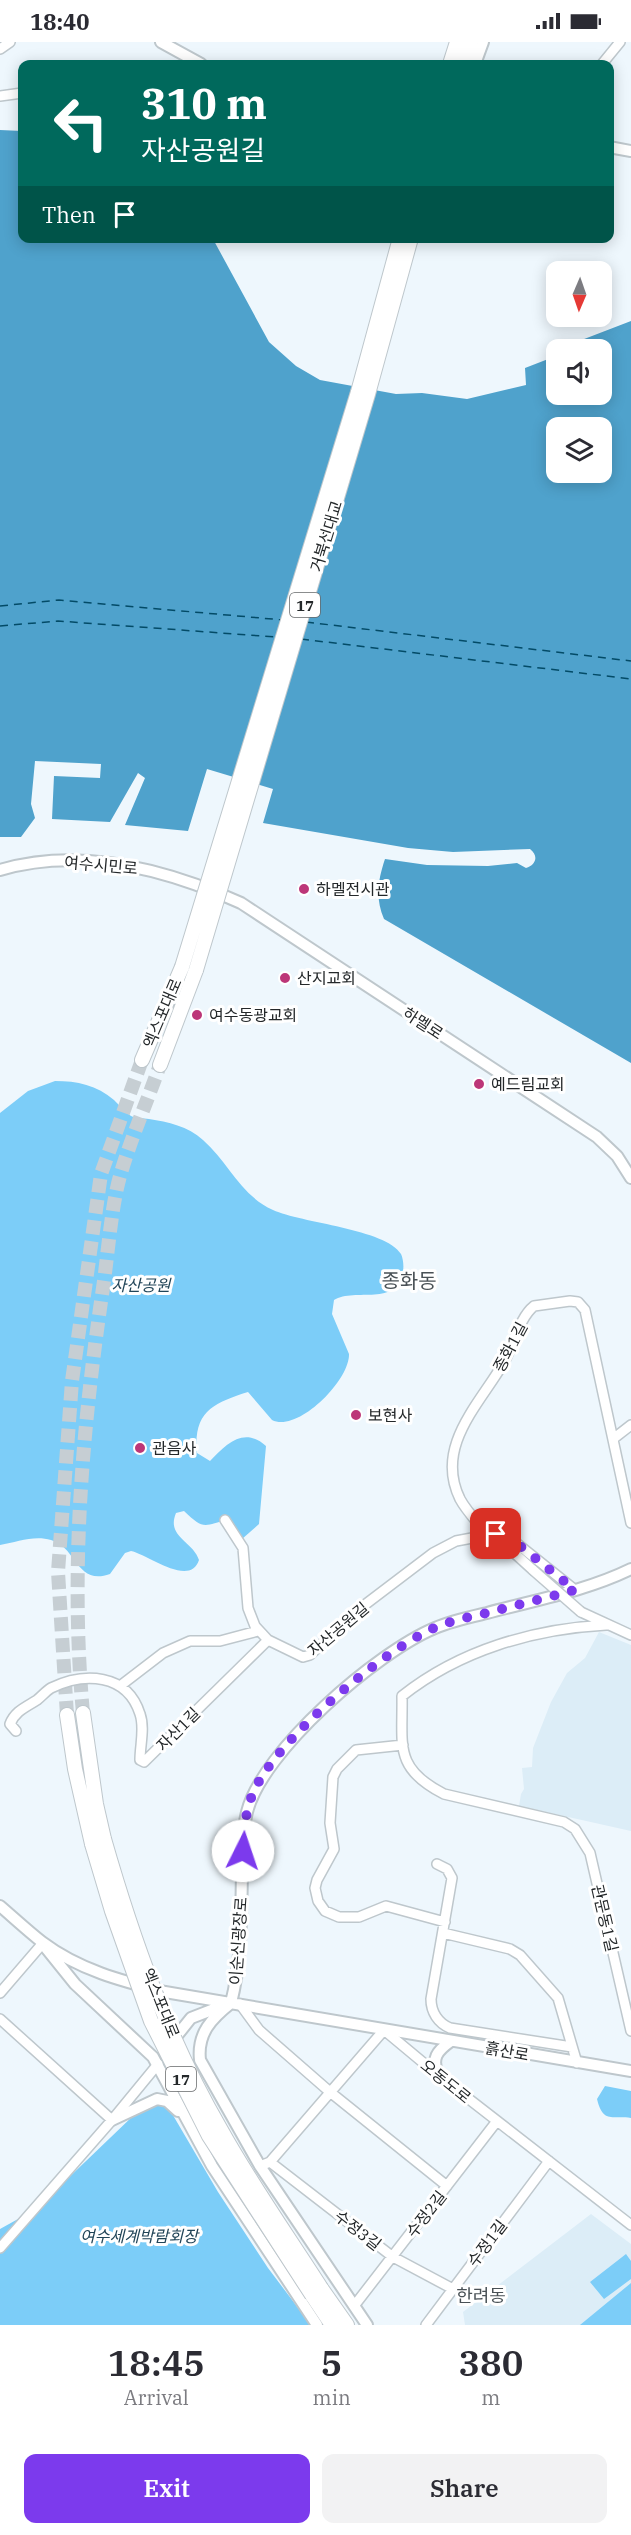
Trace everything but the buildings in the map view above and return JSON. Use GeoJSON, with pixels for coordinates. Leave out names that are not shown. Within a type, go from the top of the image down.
{"type":"FeatureCollection","features":[{"type":"Feature","properties":{"kind":"main road"},"geometry":{"type":"LineString","coordinates":[[451,60],[457,42]]}},
{"type":"Feature","properties":{"kind":"main road"},"geometry":{"type":"LineString","coordinates":[[464,60],[471,42]]}},
{"type":"Feature","properties":{"kind":"main road","name":"거북선대교"},"geometry":{"type":"LineString","coordinates":[[182,967],[358,392],[399,243]]}},
{"type":"Feature","properties":{"kind":"main road","name":"거북선대교"},"geometry":{"type":"LineString","coordinates":[[196,970],[368,394],[410,243]]}},
{"type":"Feature","properties":{"kind":"main road","name":"엑스포대로"},"geometry":{"type":"LineString","coordinates":[[142,1060],[182,967]]}},
{"type":"Feature","properties":{"kind":"main road","name":"엑스포대로"},"geometry":{"type":"LineString","coordinates":[[160,1065],[196,970]]}},
{"type":"Feature","properties":{"kind":"main road","name":"엑스포대로"},"geometry":{"type":"LineString","coordinates":[[83,1713],[96,1804],[98,1842]]}},
{"type":"Feature","properties":{"kind":"main road","name":"엑스포대로"},"geometry":{"type":"LineString","coordinates":[[67,1715],[75,1769],[98,1842],[164,2016],[220,2130],[316,2291],[332,2325]]}},
{"type":"Feature","properties":{"kind":"main road","name":"엑스포대로"},"geometry":{"type":"LineString","coordinates":[[316,2291],[347,2325]]}},
{"type":"Feature","properties":{"kind":"street"},"geometry":{"type":"LineString","coordinates":[[0,49],[10,42]]}},
{"type":"Feature","properties":{"kind":"street"},"geometry":{"type":"LineString","coordinates":[[161,42],[194,60]]}},
{"type":"Feature","properties":{"kind":"street"},"geometry":{"type":"LineString","coordinates":[[476,60],[483,42]]}},
{"type":"Feature","properties":{"kind":"street"},"geometry":{"type":"LineString","coordinates":[[605,60],[620,42]]}},
{"type":"Feature","properties":{"kind":"street"},"geometry":{"type":"LineString","coordinates":[[0,96],[18,94]]}},
{"type":"Feature","properties":{"kind":"street"},"geometry":{"type":"LineString","coordinates":[[614,148],[631,151]]}},
{"type":"Feature","properties":{"kind":"street","name":"여수시민로"},"geometry":{"type":"LineString","coordinates":[[0,870],[42,861],[89,861],[152,870],[201,886]]}},
{"type":"Feature","properties":{"kind":"street","name":"하멜로"},"geometry":{"type":"LineString","coordinates":[[201,886],[241,903],[264,917],[597,1137],[617,1156],[631,1178]]}},
{"type":"Feature","properties":{"kind":"street","name":"종화1길"},"geometry":{"type":"LineString","coordinates":[[488,1535],[459,1496],[453,1469],[453,1454],[466,1419],[504,1362],[526,1317],[534,1306],[570,1300],[583,1306],[631,1523]]}},
{"type":"Feature","properties":{"kind":"street"},"geometry":{"type":"LineString","coordinates":[[613,1438],[631,1425]]}},
{"type":"Feature","properties":{"kind":"street","name":"자산공원길"},"geometry":{"type":"LineString","coordinates":[[225,1520],[243,1548],[248,1608],[258,1631],[268,1640],[303,1657],[307,1656],[354,1613],[434,1553],[456,1541],[498,1534],[510,1538],[575,1590]]}},
{"type":"Feature","properties":{"kind":"street"},"geometry":{"type":"LineString","coordinates":[[488,1535],[511,1550],[581,1612],[631,1635]]}},
{"type":"Feature","properties":{"kind":"street","name":"이순신광장로"},"geometry":{"type":"LineString","coordinates":[[236,2003],[240,1962],[244,1832],[247,1812],[260,1780],[282,1750],[339,1695],[391,1653],[420,1635],[450,1622],[575,1590],[631,1569]]}},
{"type":"Feature","properties":{"kind":"street"},"geometry":{"type":"LineString","coordinates":[[445,1922],[386,1906],[359,1917],[339,1917],[325,1911],[317,1898],[317,1880],[334,1851],[330,1818],[332,1780],[335,1771],[356,1750],[403,1745],[402,1696],[432,1675],[475,1654],[532,1635],[562,1629],[606,1625]]}},
{"type":"Feature","properties":{"kind":"street"},"geometry":{"type":"LineString","coordinates":[[16,1731],[10,1724],[19,1710],[58,1685],[98,1677],[120,1686],[163,1653],[190,1641],[231,1640],[258,1631]]}},
{"type":"Feature","properties":{"kind":"street","name":"자산1길"},"geometry":{"type":"LineString","coordinates":[[120,1686],[131,1698],[141,1715],[140,1758],[141,1762],[144,1762],[268,1640]]}},
{"type":"Feature","properties":{"kind":"street","name":"관문동1길"},"geometry":{"type":"LineString","coordinates":[[403,1745],[406,1763],[434,1789],[452,1797],[564,1822],[575,1829],[590,1853],[631,2031]]}},
{"type":"Feature","properties":{"kind":"street"},"geometry":{"type":"LineString","coordinates":[[437,1864],[445,1867],[452,1875],[431,2003],[435,2016],[442,2024],[450,2028],[572,2047]]}},
{"type":"Feature","properties":{"kind":"street","name":"오동도로"},"geometry":{"type":"LineString","coordinates":[[0,1906],[42,1942],[77,1964],[110,1977],[165,1992],[384,2030],[438,2075],[631,2225]]}},
{"type":"Feature","properties":{"kind":"street"},"geometry":{"type":"LineString","coordinates":[[443,1933],[510,1949],[520,1954],[558,1998],[577,2063]]}},
{"type":"Feature","properties":{"kind":"street"},"geometry":{"type":"LineString","coordinates":[[0,1993],[42,1942],[75,1984],[144,2047],[158,2064],[212,2166],[317,2325]]}},
{"type":"Feature","properties":{"kind":"street"},"geometry":{"type":"LineString","coordinates":[[367,2325],[265,2164],[248,2145],[209,2078],[200,2055],[204,2031],[212,2019],[236,2003],[259,2030],[330,2092],[447,2186]]}},
{"type":"Feature","properties":{"kind":"street","name":"오동도로"},"geometry":{"type":"LineString","coordinates":[[158,2064],[187,2021],[204,2011],[236,2003]]}},
{"type":"Feature","properties":{"kind":"street"},"geometry":{"type":"LineString","coordinates":[[0,2019],[112,2120]]}},
{"type":"Feature","properties":{"kind":"street"},"geometry":{"type":"LineString","coordinates":[[265,2164],[384,2030]]}},
{"type":"Feature","properties":{"kind":"street","name":"흙산로"},"geometry":{"type":"LineString","coordinates":[[384,2030],[631,2071]]}},
{"type":"Feature","properties":{"kind":"street"},"geometry":{"type":"LineString","coordinates":[[438,2075],[435,2057],[451,2041]]}},
{"type":"Feature","properties":{"kind":"street"},"geometry":{"type":"LineString","coordinates":[[0,2248],[158,2064]]}},
{"type":"Feature","properties":{"kind":"street"},"geometry":{"type":"LineString","coordinates":[[112,2120],[157,2099],[167,2101],[183,2115]]}},
{"type":"Feature","properties":{"kind":"street","name":"수정2길"},"geometry":{"type":"LineString","coordinates":[[354,2306],[497,2121]]}},
{"type":"Feature","properties":{"kind":"street"},"geometry":{"type":"LineString","coordinates":[[212,2166],[224,2173],[238,2171],[247,2160],[248,2145]]}},
{"type":"Feature","properties":{"kind":"street","name":"수정1길"},"geometry":{"type":"LineString","coordinates":[[426,2325],[549,2161]]}},
{"type":"Feature","properties":{"kind":"street","name":"수정3길"},"geometry":{"type":"LineString","coordinates":[[265,2164],[393,2257],[453,2289]]}},
{"type":"Feature","properties":{"kind":"shaded area"},"geometry":{"type":"Polygon","coordinates":[[[0,130],[18,131],[18,243],[215,243],[269,342],[296,366],[320,380],[396,394],[422,393],[467,399],[526,385],[525,368],[546,360],[546,405],[612,405],[612,339],[584,339],[631,321],[631,1063],[384,919],[379,904],[378,889],[385,859],[427,865],[488,866],[517,863],[526,868],[535,860],[535,854],[530,849],[453,852],[408,848],[263,823],[273,789],[207,769],[188,831],[125,825],[145,778],[138,773],[110,822],[52,819],[54,776],[100,778],[101,764],[35,761],[31,804],[35,818],[21,837],[0,837],[0,130]]]}},
{"type":"Feature","properties":{"kind":"shaded area"},"geometry":{"type":"Polygon","coordinates":[[[599,1632],[631,1645],[631,1831],[519,1806],[524,1789],[522,1768],[532,1767],[533,1748],[551,1702],[567,1673],[585,1658],[599,1632]]]}},
{"type":"Feature","properties":{"kind":"shaded area"},"geometry":{"type":"Polygon","coordinates":[[[591,2214],[631,2244],[631,2325],[465,2325],[463,2312],[591,2214]]]}},
{"type":"Feature","properties":{"kind":"green space","name":"자산공원"},"geometry":{"type":"Polygon","coordinates":[[[55,1081],[94,1087],[114,1100],[131,1116],[170,1123],[191,1131],[212,1149],[252,1196],[273,1210],[379,1238],[392,1245],[401,1254],[403,1271],[399,1282],[393,1289],[385,1293],[353,1295],[334,1300],[332,1314],[349,1354],[341,1377],[321,1402],[295,1419],[283,1422],[272,1420],[248,1392],[215,1405],[202,1419],[198,1428],[197,1453],[210,1461],[222,1449],[243,1437],[258,1440],[266,1446],[259,1524],[242,1539],[228,1519],[204,1525],[195,1521],[184,1511],[176,1513],[174,1521],[177,1533],[199,1560],[194,1568],[187,1571],[168,1567],[131,1551],[125,1553],[110,1574],[90,1575],[60,1544],[51,1540],[32,1539],[0,1545],[0,1113],[28,1091],[55,1081]]]}},
{"type":"Feature","properties":{"kind":"green space"},"geometry":{"type":"Polygon","coordinates":[[[605,2086],[631,2091],[631,2118],[609,2117],[602,2112],[597,2099],[605,2086]]]}},
{"type":"Feature","properties":{"kind":"green space","name":"여수세계박람회장"},"geometry":{"type":"Polygon","coordinates":[[[157,2102],[167,2105],[218,2192],[268,2268],[311,2325],[0,2325],[0,2229],[36,2209],[135,2114],[157,2102]]]}},
{"type":"Feature","properties":{"kind":"green space"},"geometry":{"type":"Polygon","coordinates":[[[626,2254],[631,2261],[631,2279],[604,2299],[590,2282],[626,2254]]]}},
{"type":"Feature","properties":{"kind":"green space"},"geometry":{"type":"Polygon","coordinates":[[[631,2283],[631,2325],[580,2325],[631,2283]]]}},
{"type":"Feature","properties":{"kind":"ferry route"},"geometry":{"type":"LineString","coordinates":[[0,606],[59,600],[283,620]]}},
{"type":"Feature","properties":{"kind":"ferry route"},"geometry":{"type":"LineString","coordinates":[[0,626],[58,621],[276,637]]}},
{"type":"Feature","properties":{"kind":"ferry route"},"geometry":{"type":"LineString","coordinates":[[306,622],[631,661]]}},
{"type":"Feature","properties":{"kind":"ferry route"},"geometry":{"type":"LineString","coordinates":[[301,639],[631,679]]}},
{"type":"Feature","properties":{"kind":"tunnel"},"geometry":{"type":"LineString","coordinates":[[67,1715],[58,1572],[72,1381],[101,1174],[142,1060]]}},
{"type":"Feature","properties":{"kind":"tunnel"},"geometry":{"type":"LineString","coordinates":[[83,1713],[79,1660],[78,1553],[89,1394],[117,1189],[129,1148],[160,1065]]}},
{"type":"Feature","properties":{"kind":"place","name":"하멜전시관"},"geometry":{"type":"Point","coordinates":[304,889]}},
{"type":"Feature","properties":{"kind":"place","name":"산지교회"},"geometry":{"type":"Point","coordinates":[285,978]}},
{"type":"Feature","properties":{"kind":"place","name":"여수동광교회"},"geometry":{"type":"Point","coordinates":[197,1015]}},
{"type":"Feature","properties":{"kind":"place","name":"예드림교회"},"geometry":{"type":"Point","coordinates":[479,1084]}},
{"type":"Feature","properties":{"kind":"place","name":"보현사"},"geometry":{"type":"Point","coordinates":[356,1415]}},
{"type":"Feature","properties":{"kind":"place","name":"관음사"},"geometry":{"type":"Point","coordinates":[140,1448]}},
{"type":"Feature","properties":{"kind":"district","name":"종화동"},"geometry":{"type":"Point","coordinates":[409,1280]}},
{"type":"Feature","properties":{"kind":"district","name":"한려동"},"geometry":{"type":"Point","coordinates":[481,2295]}},
{"type":"Feature","properties":{"kind":"route"},"geometry":{"type":"LineString","coordinates":[[243,1851],[247,1812],[254,1791],[266,1770],[282,1750],[321,1711],[391,1653],[420,1635],[450,1622],[575,1590],[510,1538],[496,1534]]}}]}
